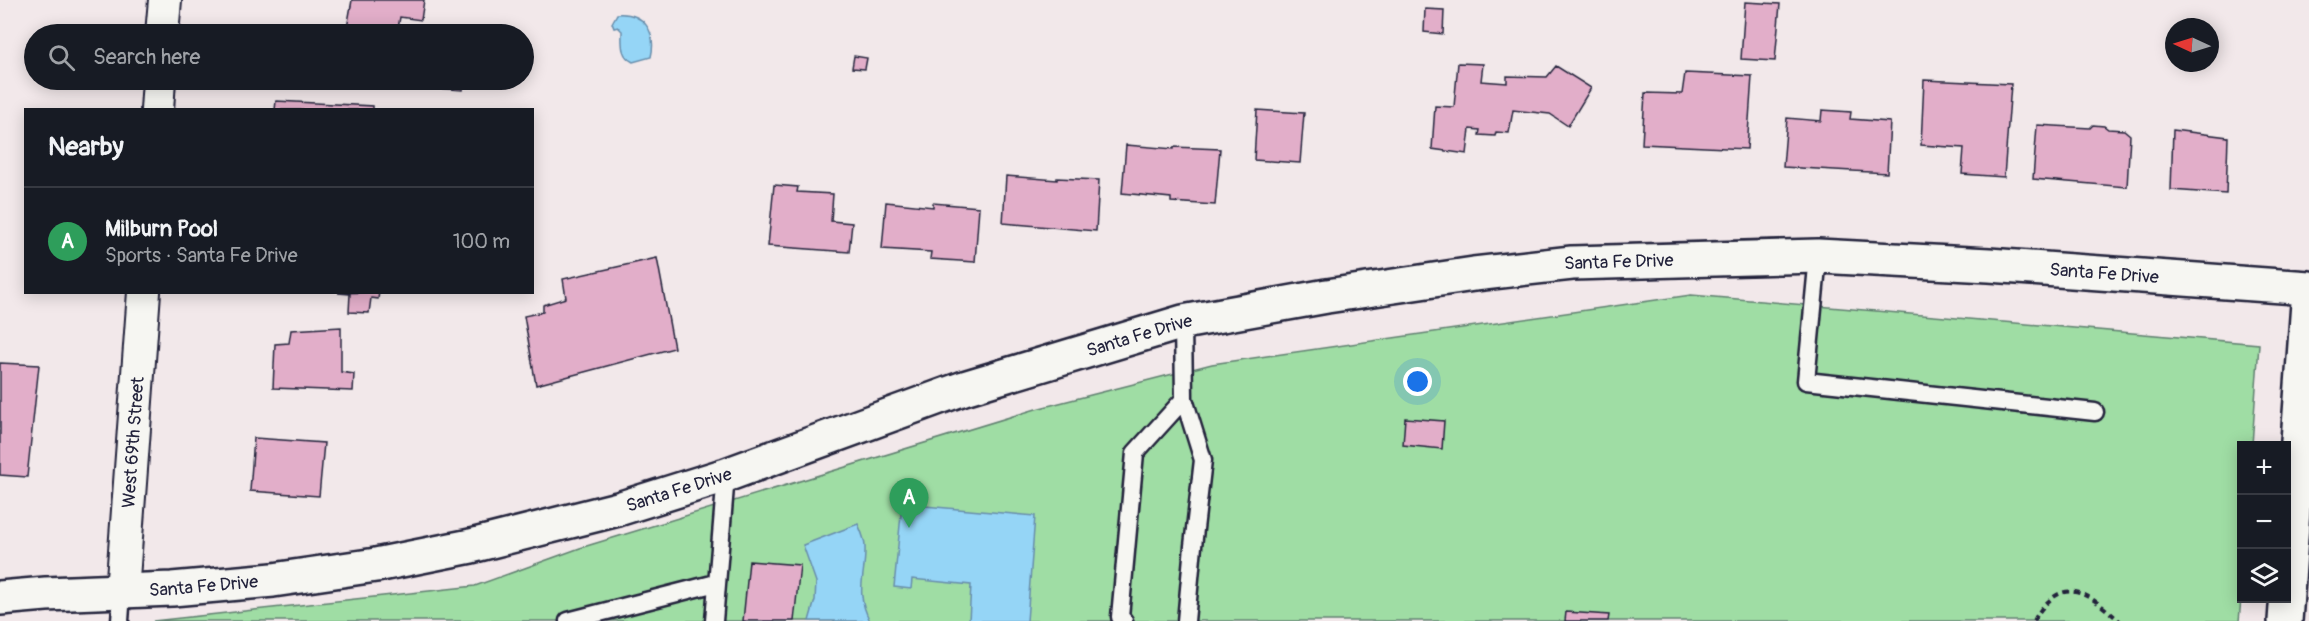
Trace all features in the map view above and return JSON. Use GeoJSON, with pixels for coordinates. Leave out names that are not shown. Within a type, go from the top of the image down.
{"type":"FeatureCollection","features":[{"type":"Feature","properties":{"kind":"street"},"geometry":{"type":"LineString","coordinates":[[163,24],[165,0]]}},
{"type":"Feature","properties":{"kind":"street"},"geometry":{"type":"LineString","coordinates":[[157,108],[158,90]]}},
{"type":"Feature","properties":{"kind":"street","name":"Santa Fe Drive"},"geometry":{"type":"LineString","coordinates":[[0,598],[46,594],[121,607],[397,561],[471,546],[607,512],[726,475],[964,388],[1183,322],[1327,296],[1474,274],[1572,263],[1818,256],[1989,265],[2309,288]]}},
{"type":"Feature","properties":{"kind":"street"},"geometry":{"type":"LineString","coordinates":[[2285,621],[2309,288]]}},
{"type":"Feature","properties":{"kind":"street","name":"West 69th Street"},"geometry":{"type":"LineString","coordinates":[[121,607],[144,294]]}},
{"type":"Feature","properties":{"kind":"lane"},"geometry":{"type":"LineString","coordinates":[[1818,256],[1806,381],[2095,412]]}},
{"type":"Feature","properties":{"kind":"lane"},"geometry":{"type":"LineString","coordinates":[[1183,322],[1184,399],[1203,460],[1192,546],[1186,621]]}},
{"type":"Feature","properties":{"kind":"lane"},"geometry":{"type":"LineString","coordinates":[[1124,621],[1120,617],[1135,453],[1184,399]]}},
{"type":"Feature","properties":{"kind":"lane"},"geometry":{"type":"LineString","coordinates":[[714,621],[726,475]]}},
{"type":"Feature","properties":{"kind":"lane"},"geometry":{"type":"LineString","coordinates":[[568,621],[716,582]]}},
{"type":"Feature","properties":{"kind":"path"},"geometry":{"type":"LineString","coordinates":[[2034,621],[2049,601],[2057,594],[2068,591],[2080,592],[2091,598],[2120,621]]}},
{"type":"Feature","properties":{"kind":"green space"},"geometry":{"type":"Polygon","coordinates":[[[1691,295],[2259,344],[2252,441],[2237,441],[2237,603],[2241,603],[2239,621],[153,621],[475,586],[580,548],[1036,409],[1212,364],[1691,295]]]}},
{"type":"Feature","properties":{"kind":"water"},"geometry":{"type":"Polygon","coordinates":[[[617,14],[635,16],[646,25],[652,39],[651,57],[633,62],[626,56],[623,49],[622,31],[618,27],[614,28],[612,23],[617,14]]]}},
{"type":"Feature","properties":{"kind":"water"},"geometry":{"type":"Polygon","coordinates":[[[902,504],[1035,516],[1027,621],[969,621],[971,585],[912,579],[911,589],[894,587],[902,504]]]}},
{"type":"Feature","properties":{"kind":"water"},"geometry":{"type":"Polygon","coordinates":[[[858,524],[865,544],[863,601],[870,621],[809,621],[815,600],[816,582],[803,545],[858,524]]]}},
{"type":"Feature","properties":{"kind":"building"},"geometry":{"type":"Polygon","coordinates":[[[352,0],[424,0],[421,20],[400,17],[399,24],[348,24],[352,0]]]}},
{"type":"Feature","properties":{"kind":"building"},"geometry":{"type":"Polygon","coordinates":[[[1745,2],[1780,4],[1775,61],[1741,59],[1745,2]]]}},
{"type":"Feature","properties":{"kind":"building"},"geometry":{"type":"Polygon","coordinates":[[[1425,9],[1444,10],[1443,34],[1424,32],[1425,9]]]}},
{"type":"Feature","properties":{"kind":"building"},"geometry":{"type":"Polygon","coordinates":[[[854,56],[867,58],[865,69],[852,68],[854,56]]]}},
{"type":"Feature","properties":{"kind":"building"},"geometry":{"type":"Polygon","coordinates":[[[1458,63],[1483,64],[1481,81],[1507,83],[1507,76],[1547,77],[1556,66],[1591,88],[1568,126],[1550,114],[1513,110],[1509,133],[1496,132],[1495,136],[1479,135],[1480,130],[1470,129],[1467,154],[1432,149],[1435,106],[1454,107],[1458,63]]]}},
{"type":"Feature","properties":{"kind":"building"},"geometry":{"type":"Polygon","coordinates":[[[1685,73],[1752,76],[1747,149],[1642,144],[1645,93],[1682,94],[1685,73]]]}},
{"type":"Feature","properties":{"kind":"building"},"geometry":{"type":"Polygon","coordinates":[[[1924,80],[2011,84],[2004,177],[1962,174],[1964,148],[1921,145],[1924,80]]]}},
{"type":"Feature","properties":{"kind":"building"},"geometry":{"type":"Polygon","coordinates":[[[276,101],[373,106],[373,108],[275,108],[276,101]]]}},
{"type":"Feature","properties":{"kind":"building"},"geometry":{"type":"Polygon","coordinates":[[[1257,110],[1304,113],[1300,163],[1254,160],[1257,110]]]}},
{"type":"Feature","properties":{"kind":"building"},"geometry":{"type":"Polygon","coordinates":[[[1822,110],[1851,112],[1850,119],[1890,122],[1887,173],[1783,167],[1787,118],[1821,121],[1822,110]]]}},
{"type":"Feature","properties":{"kind":"building"},"geometry":{"type":"Polygon","coordinates":[[[2037,125],[2090,128],[2093,125],[2124,130],[2130,135],[2127,187],[2033,179],[2037,125]]]}},
{"type":"Feature","properties":{"kind":"building"},"geometry":{"type":"Polygon","coordinates":[[[2173,130],[2228,137],[2226,194],[2171,190],[2173,130]]]}},
{"type":"Feature","properties":{"kind":"building"},"geometry":{"type":"Polygon","coordinates":[[[1126,145],[1174,149],[1174,147],[1220,149],[1215,205],[1171,202],[1171,198],[1122,193],[1126,145]]]}},
{"type":"Feature","properties":{"kind":"building"},"geometry":{"type":"Polygon","coordinates":[[[1006,176],[1057,180],[1057,178],[1099,180],[1096,231],[1003,223],[1006,176]]]}},
{"type":"Feature","properties":{"kind":"building"},"geometry":{"type":"Polygon","coordinates":[[[774,185],[798,187],[797,192],[833,194],[831,221],[852,223],[849,252],[768,246],[774,185]]]}},
{"type":"Feature","properties":{"kind":"building"},"geometry":{"type":"Polygon","coordinates":[[[886,202],[933,207],[933,203],[979,207],[975,262],[930,259],[931,252],[882,249],[886,202]]]}},
{"type":"Feature","properties":{"kind":"building"},"geometry":{"type":"Polygon","coordinates":[[[657,258],[674,348],[536,385],[524,316],[543,312],[543,305],[566,298],[563,279],[657,258]]]}},
{"type":"Feature","properties":{"kind":"building"},"geometry":{"type":"Polygon","coordinates":[[[350,294],[379,294],[378,299],[371,298],[369,313],[349,312],[350,294]]]}},
{"type":"Feature","properties":{"kind":"building"},"geometry":{"type":"Polygon","coordinates":[[[341,327],[341,372],[354,374],[353,391],[273,388],[275,344],[289,343],[291,330],[341,327]]]}},
{"type":"Feature","properties":{"kind":"building"},"geometry":{"type":"Polygon","coordinates":[[[0,363],[39,365],[27,477],[0,475],[0,363]]]}},
{"type":"Feature","properties":{"kind":"building"},"geometry":{"type":"Polygon","coordinates":[[[1405,418],[1444,421],[1442,449],[1403,445],[1405,418]]]}},
{"type":"Feature","properties":{"kind":"building"},"geometry":{"type":"Polygon","coordinates":[[[254,438],[324,443],[319,496],[250,491],[254,438]]]}},
{"type":"Feature","properties":{"kind":"building"},"geometry":{"type":"Polygon","coordinates":[[[749,561],[800,565],[794,621],[743,621],[749,561]]]}},
{"type":"Feature","properties":{"kind":"building"},"geometry":{"type":"Polygon","coordinates":[[[1566,612],[1609,615],[1608,621],[1565,621],[1566,612]]]}},
{"type":"Feature","properties":{"kind":"place","name":"Milburn Pool"},"geometry":{"type":"Point","coordinates":[909,528]}}]}
